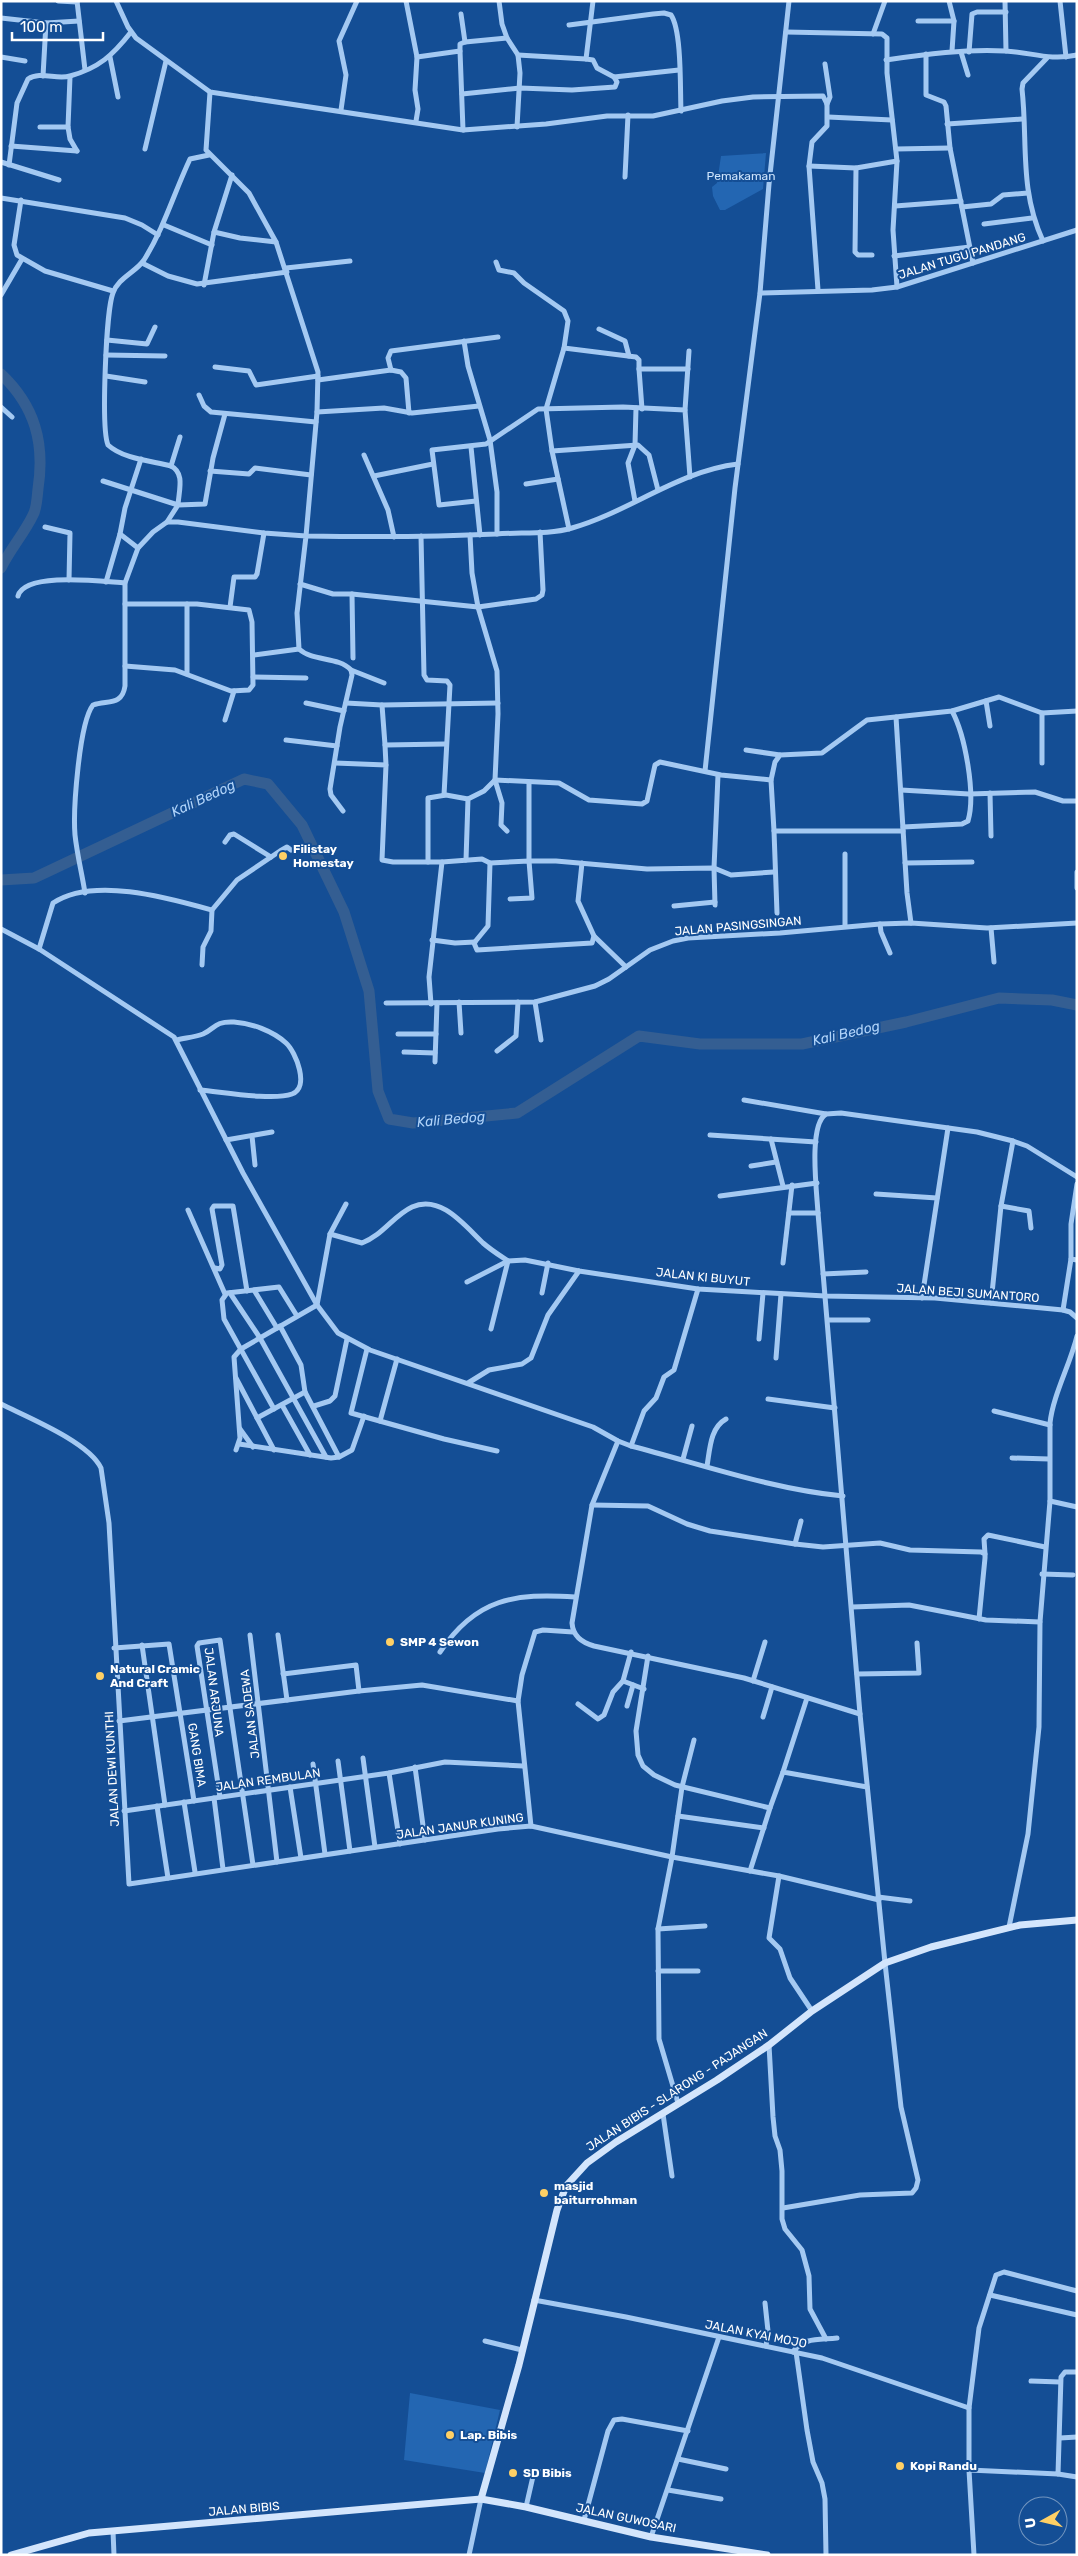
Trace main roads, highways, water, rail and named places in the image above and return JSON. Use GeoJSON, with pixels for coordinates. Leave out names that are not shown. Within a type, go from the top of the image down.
{"type":"FeatureCollection","features":[{"type":"Feature","properties":{"kind":"main road","name":"JALAN BIBIS - SLARONG - PAJANGAN"},"geometry":{"type":"LineString","coordinates":[[481,2499],[522,2350],[557,2210],[566,2186],[587,2163],[616,2142],[663,2114],[769,2045],[812,2011],[885,1963],[931,1947],[1009,1927],[1077,1920]]}},
{"type":"Feature","properties":{"kind":"main road","name":"JALAN GUWOSARI"},"geometry":{"type":"LineString","coordinates":[[481,2499],[526,2507],[651,2537],[767,2555]]}},
{"type":"Feature","properties":{"kind":"main road","name":"JALAN BIBIS"},"geometry":{"type":"LineString","coordinates":[[12,2555],[63,2539],[113,2531],[481,2499]]}},
{"type":"Feature","properties":{"kind":"waterway","name":"Kali Bedog"},"geometry":{"type":"LineString","coordinates":[[1,374],[13,386],[29,412],[35,426],[40,456],[37,502],[34,512],[1,568]]}},
{"type":"Feature","properties":{"kind":"waterway","name":"Kali Bedog"},"geometry":{"type":"LineString","coordinates":[[1,880],[34,878],[244,779],[268,784],[302,825],[344,912],[369,991],[378,1091],[389,1119],[413,1123],[517,1113],[639,1036],[700,1044],[802,1044],[906,1022],[999,998],[1052,1000],[1077,1005]]}},
{"type":"Feature","properties":{"kind":"place","name":"Filistay Homestay"},"geometry":{"type":"Point","coordinates":[283,856]}},
{"type":"Feature","properties":{"kind":"place","name":"SMP 4 Sewon"},"geometry":{"type":"Point","coordinates":[390,1642]}},
{"type":"Feature","properties":{"kind":"place","name":"Natural Cramic And Craft"},"geometry":{"type":"Point","coordinates":[100,1676]}},
{"type":"Feature","properties":{"kind":"place","name":"masjid baiturrohman"},"geometry":{"type":"Point","coordinates":[544,2193]}},
{"type":"Feature","properties":{"kind":"place","name":"Lap. Bibis"},"geometry":{"type":"Point","coordinates":[450,2435]}},
{"type":"Feature","properties":{"kind":"place","name":"Kopi Randu"},"geometry":{"type":"Point","coordinates":[900,2466]}},
{"type":"Feature","properties":{"kind":"place","name":"SD Bibis"},"geometry":{"type":"Point","coordinates":[513,2473]}},
{"type":"Feature","properties":{"kind":"park label","name":"Pemakaman"},"geometry":{"type":"Point","coordinates":[741,176]}}]}
